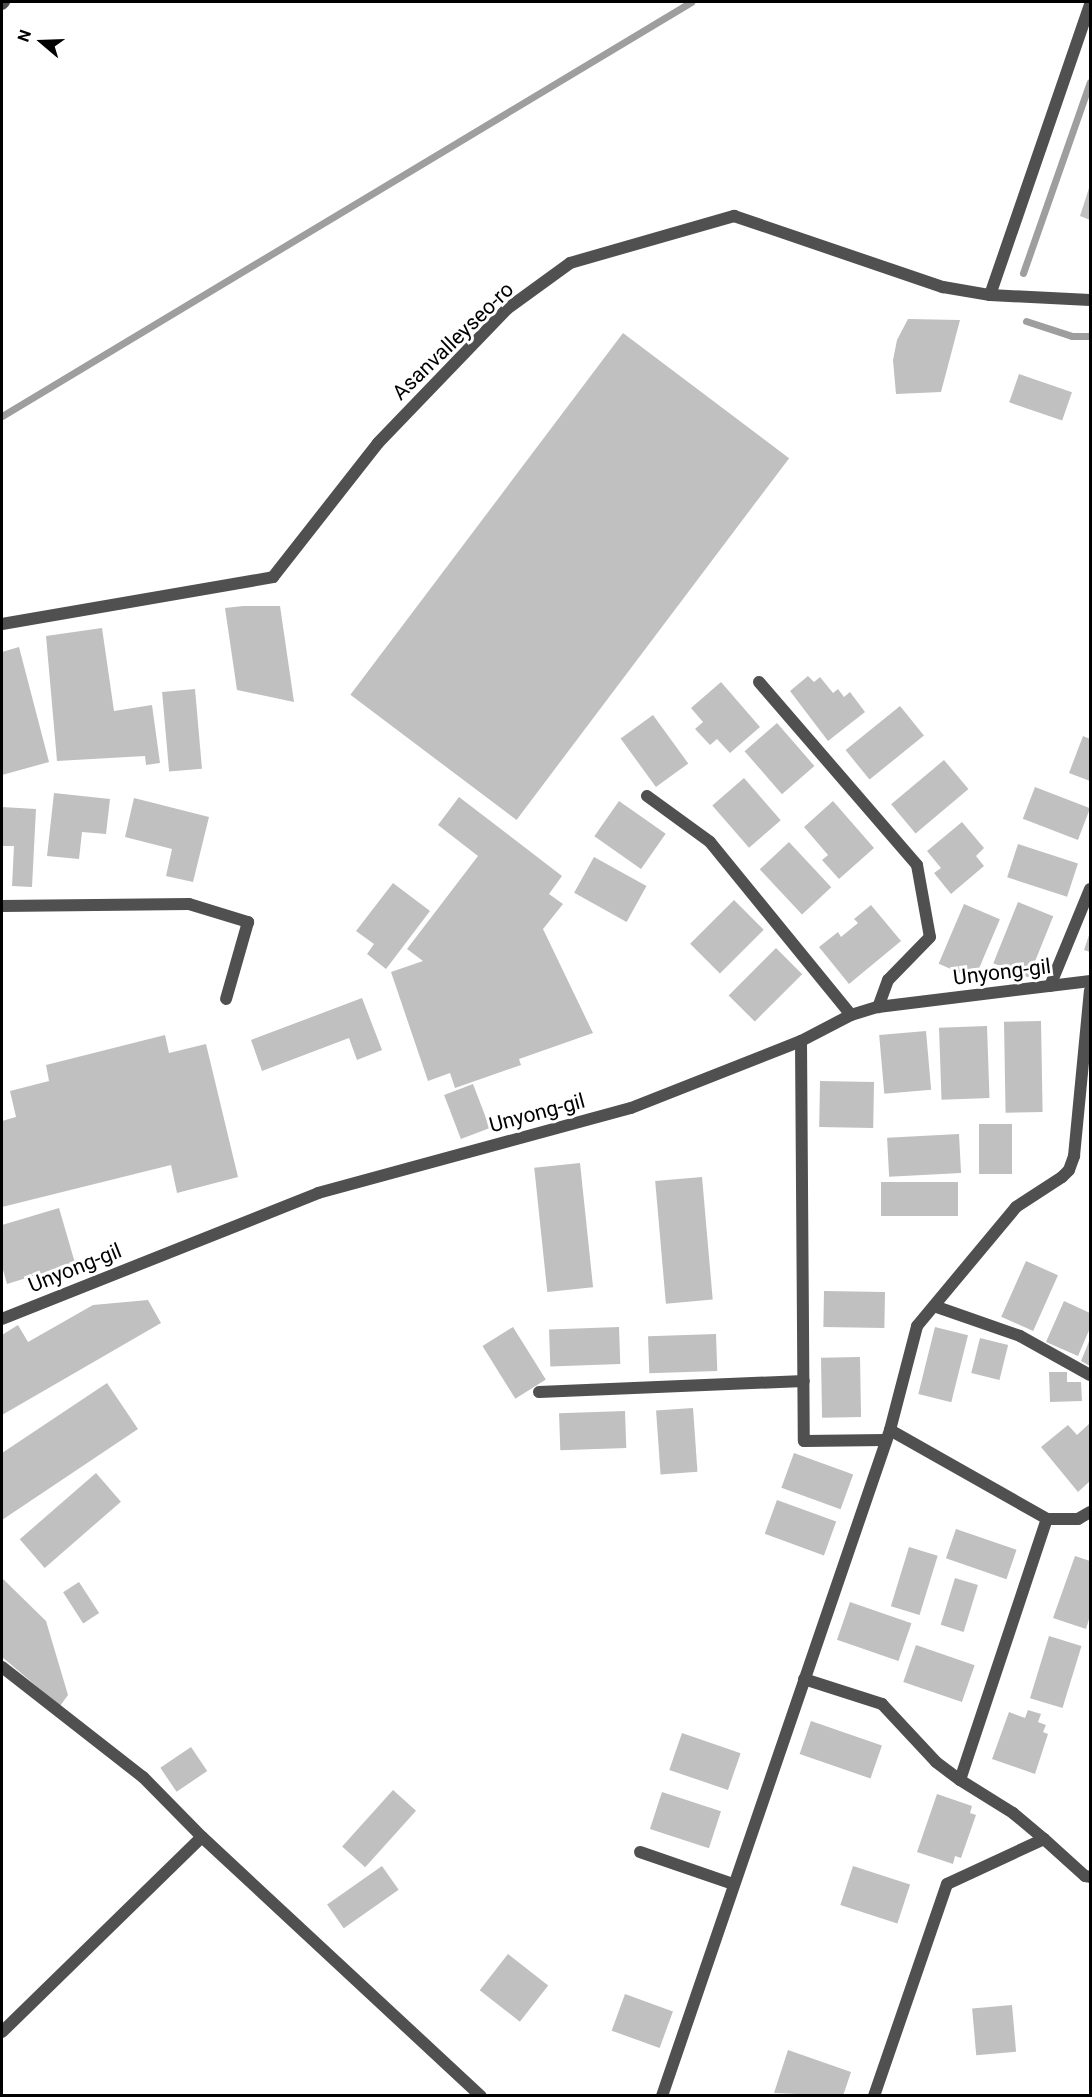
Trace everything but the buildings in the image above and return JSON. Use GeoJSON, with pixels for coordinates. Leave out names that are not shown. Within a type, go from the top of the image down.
{"type":"FeatureCollection","features":[{"type":"Feature","properties":{"kind":"street"},"geometry":{"type":"LineString","coordinates":[[990,295],[1090,5]]}},
{"type":"Feature","properties":{"kind":"street","name":"Asanvalleyseo-ro"},"geometry":{"type":"LineString","coordinates":[[2,624],[273,577],[378,442],[507,309],[570,263],[734,216],[943,287],[990,295],[1090,300]]}},
{"type":"Feature","properties":{"kind":"street"},"geometry":{"type":"LineString","coordinates":[[759,682],[917,865],[930,937],[888,980],[878,1006]]}},
{"type":"Feature","properties":{"kind":"street"},"geometry":{"type":"LineString","coordinates":[[647,796],[710,843],[851,1015]]}},
{"type":"Feature","properties":{"kind":"street"},"geometry":{"type":"LineString","coordinates":[[1050,986],[1090,890]]}},
{"type":"Feature","properties":{"kind":"street"},"geometry":{"type":"LineString","coordinates":[[2,906],[189,904],[248,922],[226,999]]}},
{"type":"Feature","properties":{"kind":"street","name":"Unyong-gil"},"geometry":{"type":"LineString","coordinates":[[2,1319],[318,1193],[631,1108],[801,1041],[851,1015],[878,1006],[1090,981]]}},
{"type":"Feature","properties":{"kind":"street"},"geometry":{"type":"LineString","coordinates":[[662,2096],[888,1435],[917,1326],[1016,1207],[1069,1170],[1074,1156],[1090,991]]}},
{"type":"Feature","properties":{"kind":"street"},"geometry":{"type":"LineString","coordinates":[[801,1041],[804,1441],[888,1435],[1047,1519],[1078,1519],[1090,1512]]}},
{"type":"Feature","properties":{"kind":"street"},"geometry":{"type":"LineString","coordinates":[[934,1306],[1020,1336],[1090,1376]]}},
{"type":"Feature","properties":{"kind":"street"},"geometry":{"type":"LineString","coordinates":[[539,1392],[804,1381]]}},
{"type":"Feature","properties":{"kind":"street"},"geometry":{"type":"LineString","coordinates":[[960,1780],[1047,1519]]}},
{"type":"Feature","properties":{"kind":"street"},"geometry":{"type":"LineString","coordinates":[[2,1667],[143,1778],[202,1837],[481,2096]]}},
{"type":"Feature","properties":{"kind":"street"},"geometry":{"type":"LineString","coordinates":[[804,1679],[882,1704],[936,1762],[1013,1813],[1085,1876],[1090,1877]]}},
{"type":"Feature","properties":{"kind":"street"},"geometry":{"type":"LineString","coordinates":[[2,2032],[202,1837]]}},
{"type":"Feature","properties":{"kind":"street"},"geometry":{"type":"LineString","coordinates":[[874,2096],[947,1884],[1044,1839]]}},
{"type":"Feature","properties":{"kind":"street"},"geometry":{"type":"LineString","coordinates":[[640,1852],[733,1884]]}},
{"type":"Feature","properties":{"kind":"waterway"},"geometry":{"type":"LineString","coordinates":[[2,416],[691,2]]}},
{"type":"Feature","properties":{"kind":"waterway"},"geometry":{"type":"LineString","coordinates":[[1023,273],[1090,82]]}},
{"type":"Feature","properties":{"kind":"waterway"},"geometry":{"type":"LineString","coordinates":[[1026,321],[1072,336],[1090,336]]}}]}
